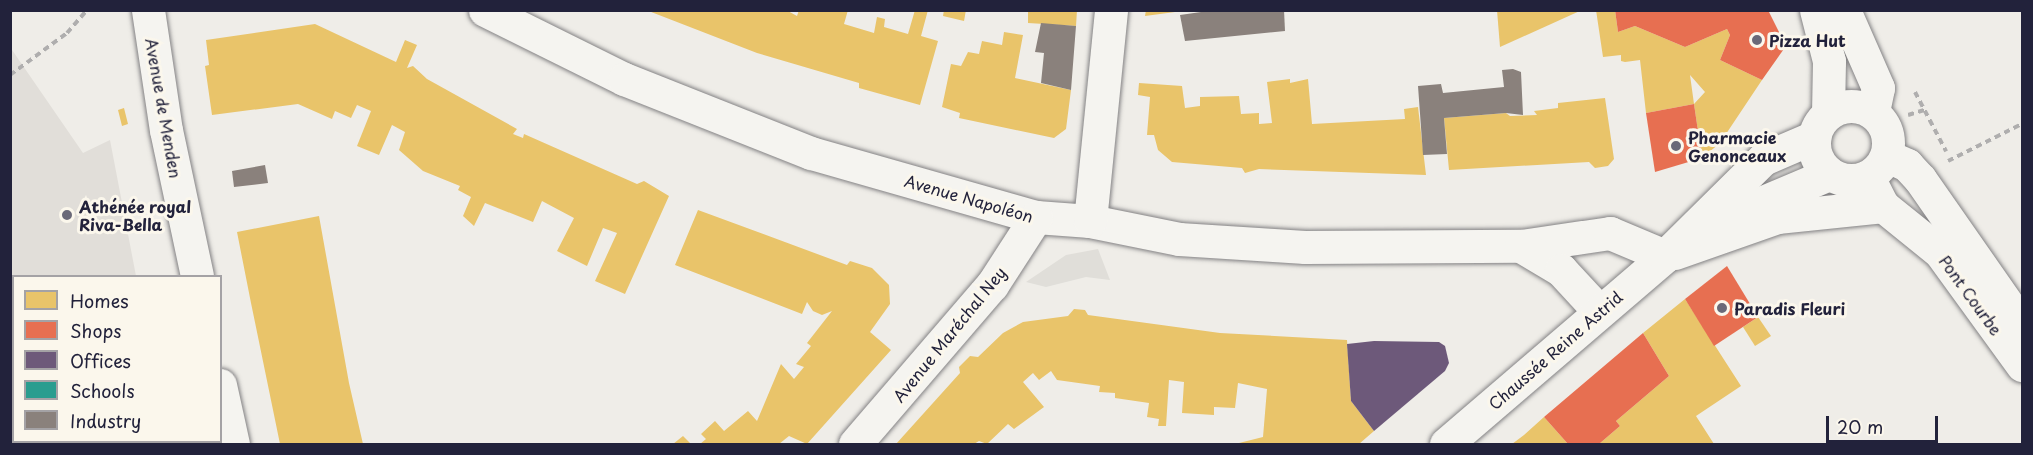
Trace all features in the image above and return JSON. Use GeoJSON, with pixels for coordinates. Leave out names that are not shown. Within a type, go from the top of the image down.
{"type":"FeatureCollection","features":[{"type":"Feature","properties":{"kind":"street","name":"Avenue de Menden"},"geometry":{"type":"LineString","coordinates":[[148,10],[166,130],[197,275]]}},
{"type":"Feature","properties":{"kind":"street","name":"Avenue Napoléon"},"geometry":{"type":"LineString","coordinates":[[485,10],[624,79],[811,153],[1036,217],[1090,222],[1179,239],[1305,247],[1521,246],[1610,233],[1665,256]]}},
{"type":"Feature","properties":{"kind":"street"},"geometry":{"type":"LineString","coordinates":[[1090,222],[1111,10]]}},
{"type":"Feature","properties":{"kind":"street"},"geometry":{"type":"LineString","coordinates":[[1816,10],[1829,61],[1821,125],[1814,151],[1829,174],[1843,180],[1877,167],[1889,139],[1884,124],[1873,112],[1850,105],[1821,125]]}},
{"type":"Feature","properties":{"kind":"street"},"geometry":{"type":"LineString","coordinates":[[1844,10],[1878,88],[1873,112]]}},
{"type":"Feature","properties":{"kind":"street","name":"Chaussée Reine Astrid"},"geometry":{"type":"LineString","coordinates":[[1446,444],[1665,256],[1763,159],[1821,125]]}},
{"type":"Feature","properties":{"kind":"street","name":"Pont Courbe"},"geometry":{"type":"LineString","coordinates":[[2022,325],[1920,179],[1907,165],[1877,167],[1882,206],[1940,252],[2022,366]]}},
{"type":"Feature","properties":{"kind":"street","name":"Chaussée Reine Astrid"},"geometry":{"type":"LineString","coordinates":[[1665,256],[1751,206],[1829,174]]}},
{"type":"Feature","properties":{"kind":"street","name":"Chaussée Reine Astrid"},"geometry":{"type":"LineString","coordinates":[[1665,256],[1777,217],[1882,206]]}},
{"type":"Feature","properties":{"kind":"street","name":"Avenue Maréchal Ney"},"geometry":{"type":"LineString","coordinates":[[855,444],[992,285],[1036,217]]}},
{"type":"Feature","properties":{"kind":"street"},"geometry":{"type":"LineString","coordinates":[[1521,246],[1561,270],[1599,311]]}},
{"type":"Feature","properties":{"kind":"street"},"geometry":{"type":"LineString","coordinates":[[222,394],[233,444]]}},
{"type":"Feature","properties":{"kind":"path"},"geometry":{"type":"LineString","coordinates":[[10,75],[66,33],[87,10]]}},
{"type":"Feature","properties":{"kind":"path"},"geometry":{"type":"LineString","coordinates":[[1920,179],[1978,143],[2022,124]]}},
{"type":"Feature","properties":{"kind":"shaded area","name":"Athénée royal Riva-Bella"},"geometry":{"type":"Polygon","coordinates":[[[10,47],[83,153],[110,140],[136,275],[12,275],[12,443],[169,444],[11,444],[10,47]]]}},
{"type":"Feature","properties":{"kind":"shaded area"},"geometry":{"type":"Polygon","coordinates":[[[1098,249],[1110,280],[1086,277],[1046,287],[1026,282],[1066,255],[1098,249]]]}},
{"type":"Feature","properties":{"kind":"building: Homes"},"geometry":{"type":"Polygon","coordinates":[[[646,10],[786,10],[797,16],[799,10],[848,10],[844,24],[874,33],[877,17],[885,19],[884,27],[908,34],[915,10],[928,10],[921,36],[938,41],[920,105],[859,88],[859,83],[757,53],[646,10]]]}},
{"type":"Feature","properties":{"kind":"building: Homes"},"geometry":{"type":"Polygon","coordinates":[[[944,10],[966,10],[964,21],[943,16],[944,10]]]}},
{"type":"Feature","properties":{"kind":"building: Homes"},"geometry":{"type":"Polygon","coordinates":[[[1028,10],[1077,10],[1076,26],[1028,23],[1028,10]]]}},
{"type":"Feature","properties":{"kind":"building: Homes"},"geometry":{"type":"Polygon","coordinates":[[[1146,10],[1175,10],[1175,12],[1145,16],[1146,10]]]}},
{"type":"Feature","properties":{"kind":"building: Homes"},"geometry":{"type":"Polygon","coordinates":[[[1497,10],[1582,10],[1500,47],[1497,10]]]}},
{"type":"Feature","properties":{"kind":"building: Homes"},"geometry":{"type":"Polygon","coordinates":[[[1596,10],[1615,10],[1618,32],[1635,26],[1685,47],[1727,29],[1730,35],[1720,60],[1762,80],[1720,143],[1702,158],[1694,104],[1646,113],[1640,60],[1621,61],[1621,55],[1603,57],[1596,10]],[[1690,75],[1694,104],[1705,92],[1690,75]]]}},
{"type":"Feature","properties":{"kind":"building: Homes"},"geometry":{"type":"Polygon","coordinates":[[[315,24],[396,62],[405,40],[417,45],[407,68],[413,66],[427,79],[517,129],[513,134],[523,138],[524,134],[637,184],[644,181],[669,196],[625,294],[595,281],[617,233],[603,228],[587,266],[557,251],[574,218],[542,201],[533,222],[485,203],[474,226],[463,216],[471,197],[458,190],[460,186],[423,171],[399,150],[405,132],[392,125],[379,155],[357,146],[371,111],[357,105],[351,118],[335,111],[332,119],[298,104],[212,115],[205,66],[209,65],[206,40],[315,24]]]}},
{"type":"Feature","properties":{"kind":"building: Homes"},"geometry":{"type":"Polygon","coordinates":[[[1004,32],[1023,35],[1015,78],[1071,90],[1066,129],[1054,138],[959,118],[960,113],[942,107],[951,64],[961,66],[968,52],[979,54],[982,41],[1002,45],[1004,32]]]}},
{"type":"Feature","properties":{"kind":"building: Homes"},"geometry":{"type":"Polygon","coordinates":[[[1290,79],[1290,83],[1308,79],[1312,124],[1405,119],[1404,109],[1418,107],[1426,175],[1259,169],[1245,173],[1242,168],[1172,162],[1158,150],[1154,135],[1147,135],[1150,97],[1138,95],[1139,83],[1182,86],[1185,108],[1200,106],[1200,97],[1239,96],[1241,114],[1259,113],[1259,124],[1272,123],[1267,82],[1290,79]]]}},
{"type":"Feature","properties":{"kind":"building: Homes"},"geometry":{"type":"Polygon","coordinates":[[[1605,98],[1614,159],[1608,166],[1595,168],[1589,162],[1449,170],[1444,118],[1506,113],[1510,116],[1537,115],[1534,111],[1558,108],[1558,103],[1605,98]]]}},
{"type":"Feature","properties":{"kind":"building: Homes"},"geometry":{"type":"Polygon","coordinates":[[[124,108],[128,124],[122,126],[118,110],[124,108]]]}},
{"type":"Feature","properties":{"kind":"building: Homes"},"geometry":{"type":"Polygon","coordinates":[[[698,210],[847,265],[850,261],[872,268],[889,285],[890,304],[870,332],[891,350],[807,444],[789,436],[779,444],[700,444],[706,439],[701,434],[715,421],[724,431],[748,411],[757,421],[781,364],[794,379],[804,367],[796,364],[811,346],[807,343],[832,311],[822,315],[813,311],[807,302],[802,314],[675,265],[698,210]]]}},
{"type":"Feature","properties":{"kind":"building: Homes"},"geometry":{"type":"Polygon","coordinates":[[[319,216],[349,383],[363,444],[280,444],[237,232],[319,216]]]}},
{"type":"Feature","properties":{"kind":"building: Homes"},"geometry":{"type":"Polygon","coordinates":[[[1685,299],[1741,386],[1696,416],[1714,444],[1599,444],[1620,426],[1616,421],[1669,376],[1643,333],[1685,299]]]}},
{"type":"Feature","properties":{"kind":"building: Homes"},"geometry":{"type":"Polygon","coordinates":[[[1074,309],[1085,310],[1088,315],[1220,333],[1347,340],[1351,401],[1374,431],[1359,444],[1235,444],[1263,437],[1267,389],[1238,383],[1235,408],[1214,407],[1214,415],[1182,413],[1184,382],[1169,380],[1166,426],[1158,426],[1159,419],[1147,417],[1149,403],[1115,398],[1115,393],[1099,392],[1100,386],[1057,380],[1051,371],[1039,380],[1033,373],[1023,382],[1044,407],[1014,429],[1008,424],[987,444],[979,441],[974,444],[896,444],[960,373],[959,367],[970,356],[978,357],[1003,333],[1023,322],[1068,316],[1074,309]]]}},
{"type":"Feature","properties":{"kind":"building: Homes"},"geometry":{"type":"Polygon","coordinates":[[[1758,317],[1771,336],[1755,346],[1743,327],[1758,317]]]}},
{"type":"Feature","properties":{"kind":"building: Homes"},"geometry":{"type":"Polygon","coordinates":[[[1544,417],[1568,444],[1512,444],[1524,435],[1544,417]]]}},
{"type":"Feature","properties":{"kind":"building: Homes"},"geometry":{"type":"Polygon","coordinates":[[[683,436],[691,444],[673,444],[683,436]]]}},
{"type":"Feature","properties":{"kind":"building: Shops"},"geometry":{"type":"Polygon","coordinates":[[[1615,10],[1768,10],[1786,46],[1762,80],[1720,60],[1730,35],[1727,29],[1685,47],[1635,26],[1618,32],[1615,10]]]}},
{"type":"Feature","properties":{"kind":"building: Shops","name":"Pharmacie Genonceaux"},"geometry":{"type":"Polygon","coordinates":[[[1694,104],[1702,158],[1655,172],[1646,113],[1694,104]]]}},
{"type":"Feature","properties":{"kind":"building: Shops","name":"Paradis Fleuri"},"geometry":{"type":"Polygon","coordinates":[[[1727,266],[1758,317],[1714,346],[1685,299],[1727,266]]]}},
{"type":"Feature","properties":{"kind":"building: Shops"},"geometry":{"type":"Polygon","coordinates":[[[1643,333],[1669,376],[1616,421],[1620,426],[1599,444],[1568,444],[1544,417],[1643,333]]]}},
{"type":"Feature","properties":{"kind":"building: Offices"},"geometry":{"type":"Polygon","coordinates":[[[1374,341],[1439,342],[1445,346],[1449,363],[1445,371],[1374,431],[1351,401],[1347,344],[1374,341]]]}},
{"type":"Feature","properties":{"kind":"building: Schools"},"geometry":{"type":"Polygon","coordinates":[[[10,361],[12,443],[70,444],[10,444],[10,361]]]}},
{"type":"Feature","properties":{"kind":"building: Schools"},"geometry":{"type":"Polygon","coordinates":[[[114,443],[115,444],[87,444],[114,443]]]}},
{"type":"Feature","properties":{"kind":"building: Industry"},"geometry":{"type":"Polygon","coordinates":[[[1215,10],[1284,10],[1285,31],[1185,41],[1180,15],[1215,10]]]}},
{"type":"Feature","properties":{"kind":"building: Industry"},"geometry":{"type":"Polygon","coordinates":[[[1041,23],[1076,26],[1071,90],[1041,83],[1044,53],[1035,52],[1041,23]]]}},
{"type":"Feature","properties":{"kind":"building: Industry"},"geometry":{"type":"Polygon","coordinates":[[[1513,69],[1521,72],[1523,115],[1506,113],[1444,118],[1447,154],[1423,155],[1418,86],[1441,84],[1443,93],[1504,87],[1502,70],[1513,69]]]}},
{"type":"Feature","properties":{"kind":"building: Industry"},"geometry":{"type":"Polygon","coordinates":[[[265,165],[268,183],[234,187],[232,171],[265,165]]]}},
{"type":"Feature","properties":{"kind":"place","name":"Pizza Hut"},"geometry":{"type":"Point","coordinates":[1757,40]}},
{"type":"Feature","properties":{"kind":"place","name":"Pharmacie Genonceaux"},"geometry":{"type":"Point","coordinates":[1676,146]}},
{"type":"Feature","properties":{"kind":"place","name":"Athénée royal Riva-Bella"},"geometry":{"type":"Point","coordinates":[67,215]}},
{"type":"Feature","properties":{"kind":"place","name":"Paradis Fleuri"},"geometry":{"type":"Point","coordinates":[1722,308]}}]}
